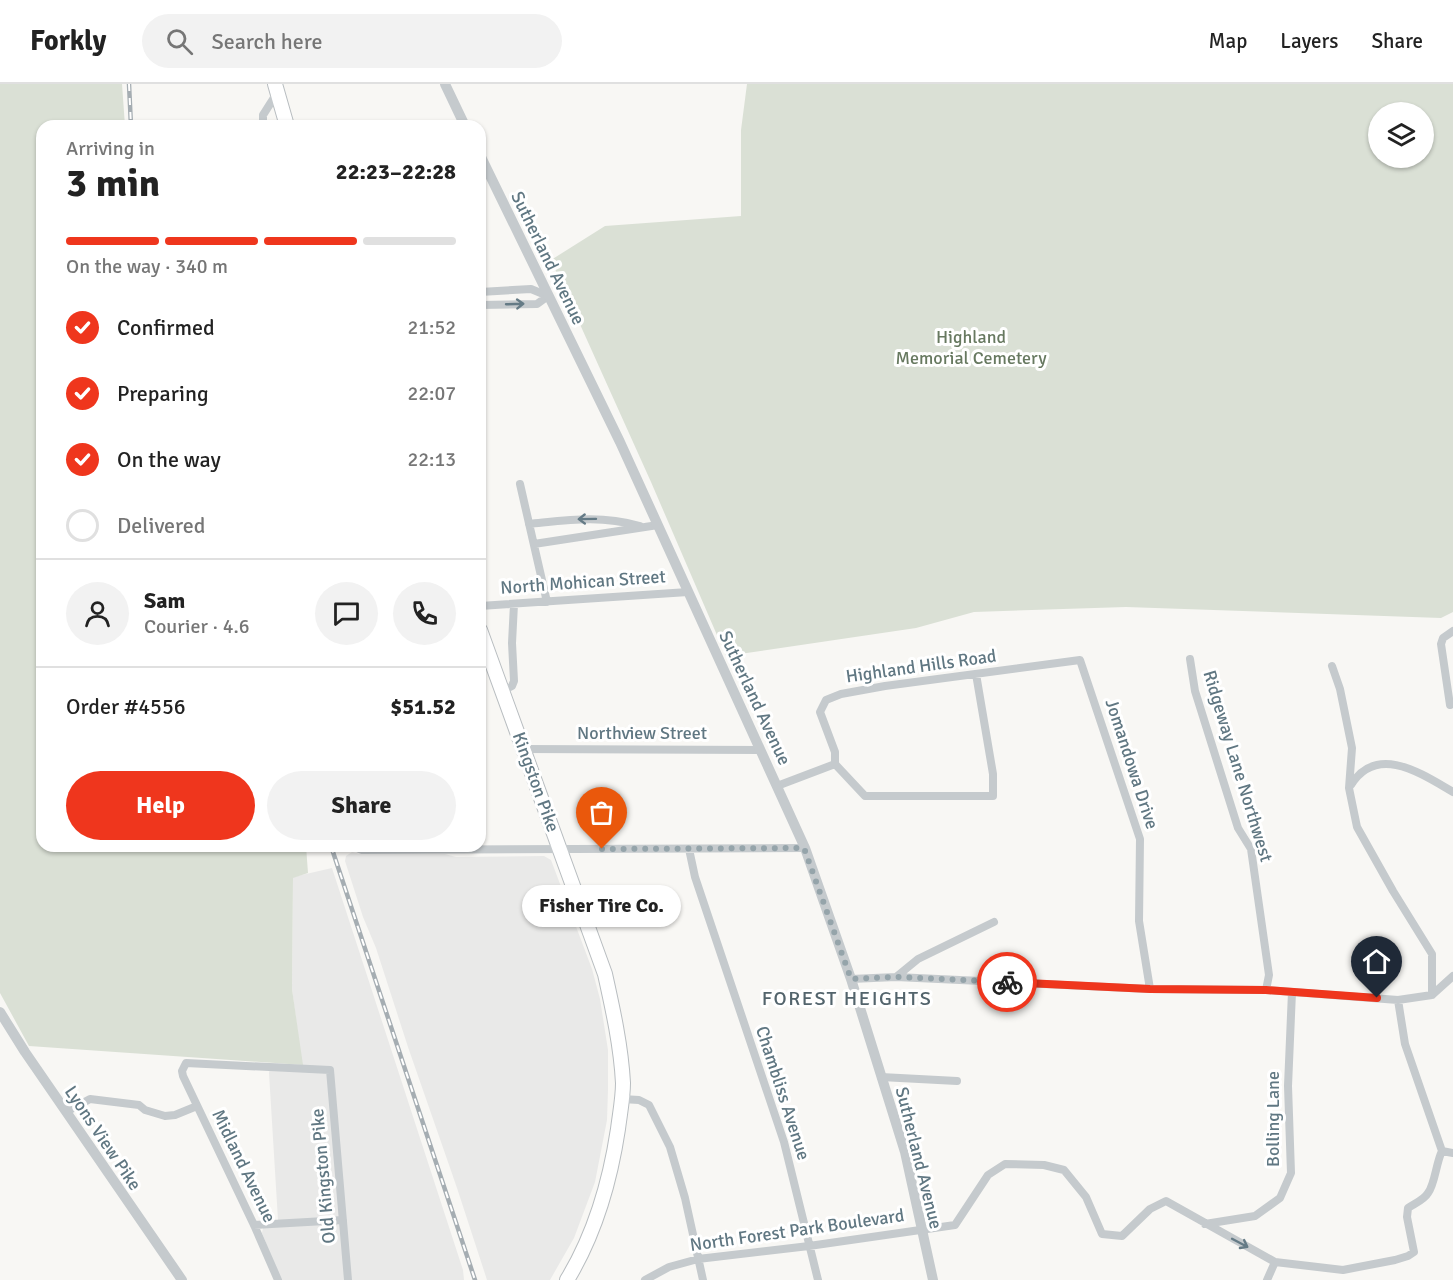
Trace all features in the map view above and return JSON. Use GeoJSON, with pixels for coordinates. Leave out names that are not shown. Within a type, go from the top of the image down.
{"type":"FeatureCollection","features":[{"type":"Feature","properties":{"kind":"main road"},"geometry":{"type":"LineString","coordinates":[[276,89],[285,120]]}},
{"type":"Feature","properties":{"kind":"main road","name":"Kingston Pike"},"geometry":{"type":"LineString","coordinates":[[486,647],[605,974],[618,1031],[623,1082],[614,1154],[602,1204],[587,1244],[567,1280]]}},
{"type":"Feature","properties":{"kind":"street"},"geometry":{"type":"LineString","coordinates":[[445,84],[462,120]]}},
{"type":"Feature","properties":{"kind":"street"},"geometry":{"type":"LineString","coordinates":[[263,120],[263,115],[276,89]]}},
{"type":"Feature","properties":{"kind":"street","name":"Sutherland Avenue"},"geometry":{"type":"LineString","coordinates":[[486,167],[658,525],[804,848],[851,979],[905,1152],[933,1280]]}},
{"type":"Feature","properties":{"kind":"street"},"geometry":{"type":"LineString","coordinates":[[486,292],[531,289],[548,296]]}},
{"type":"Feature","properties":{"kind":"street"},"geometry":{"type":"LineString","coordinates":[[486,305],[537,304],[548,296]]}},
{"type":"Feature","properties":{"kind":"street"},"geometry":{"type":"LineString","coordinates":[[520,484],[547,602]]}},
{"type":"Feature","properties":{"kind":"street"},"geometry":{"type":"LineString","coordinates":[[530,524],[586,518],[616,520],[643,527]]}},
{"type":"Feature","properties":{"kind":"street"},"geometry":{"type":"LineString","coordinates":[[534,544],[658,525]]}},
{"type":"Feature","properties":{"kind":"street","name":"North Mohican Street"},"geometry":{"type":"LineString","coordinates":[[486,606],[688,592]]}},
{"type":"Feature","properties":{"kind":"street"},"geometry":{"type":"LineString","coordinates":[[502,691],[513,686],[514,681],[512,644],[514,604]]}},
{"type":"Feature","properties":{"kind":"street"},"geometry":{"type":"LineString","coordinates":[[1450,705],[1440,644],[1443,638],[1453,632]]}},
{"type":"Feature","properties":{"kind":"street","name":"Ridgeway Lane Northwest"},"geometry":{"type":"LineString","coordinates":[[1190,659],[1195,691],[1238,828],[1251,849],[1269,975],[1266,990]]}},
{"type":"Feature","properties":{"kind":"street","name":"Highland Hills Road"},"geometry":{"type":"LineString","coordinates":[[835,764],[835,752],[820,712],[826,700],[841,694],[885,686],[1080,660]]}},
{"type":"Feature","properties":{"kind":"street","name":"Jomandowa Drive"},"geometry":{"type":"LineString","coordinates":[[1080,660],[1140,839],[1139,921],[1150,989]]}},
{"type":"Feature","properties":{"kind":"street"},"geometry":{"type":"LineString","coordinates":[[1332,666],[1340,689],[1352,748],[1349,788],[1357,826],[1432,954],[1432,995]]}},
{"type":"Feature","properties":{"kind":"street"},"geometry":{"type":"LineString","coordinates":[[777,786],[835,764],[865,796],[993,796],[993,774],[976,674]]}},
{"type":"Feature","properties":{"kind":"street","name":"Northview Street"},"geometry":{"type":"LineString","coordinates":[[524,749],[760,750]]}},
{"type":"Feature","properties":{"kind":"street"},"geometry":{"type":"LineString","coordinates":[[1349,788],[1367,768],[1391,763],[1414,770],[1453,792]]}},
{"type":"Feature","properties":{"kind":"street"},"geometry":{"type":"LineString","coordinates":[[486,849],[804,848]]}},
{"type":"Feature","properties":{"kind":"street","name":"Chambliss Avenue"},"geometry":{"type":"LineString","coordinates":[[689,849],[695,877],[784,1142],[818,1280]]}},
{"type":"Feature","properties":{"kind":"street"},"geometry":{"type":"LineString","coordinates":[[896,977],[918,959],[994,922]]}},
{"type":"Feature","properties":{"kind":"street"},"geometry":{"type":"LineString","coordinates":[[851,979],[896,977],[1150,989],[1266,990],[1398,1000],[1432,995],[1453,976]]}},
{"type":"Feature","properties":{"kind":"street","name":"Bolling Lane"},"geometry":{"type":"LineString","coordinates":[[1204,1224],[1255,1216],[1280,1198],[1291,1173],[1288,1086],[1292,992]]}},
{"type":"Feature","properties":{"kind":"street"},"geometry":{"type":"LineString","coordinates":[[1204,1224],[1275,1262],[1343,1270],[1395,1260],[1414,1252],[1407,1217],[1408,1209],[1430,1191],[1442,1151],[1406,1044],[1398,1000]]}},
{"type":"Feature","properties":{"kind":"street","name":"Lyons View Pike"},"geometry":{"type":"LineString","coordinates":[[0,1012],[182,1280]]}},
{"type":"Feature","properties":{"kind":"street","name":"Old Kingston Pike"},"geometry":{"type":"LineString","coordinates":[[183,1066],[189,1062],[330,1070],[348,1280]]}},
{"type":"Feature","properties":{"kind":"street","name":"Midland Avenue"},"geometry":{"type":"LineString","coordinates":[[183,1066],[183,1076],[278,1280]]}},
{"type":"Feature","properties":{"kind":"street"},"geometry":{"type":"LineString","coordinates":[[881,1077],[957,1081]]}},
{"type":"Feature","properties":{"kind":"street"},"geometry":{"type":"LineString","coordinates":[[66,1112],[90,1099],[139,1105],[145,1110],[165,1116],[175,1115],[197,1106]]}},
{"type":"Feature","properties":{"kind":"street"},"geometry":{"type":"LineString","coordinates":[[622,1099],[639,1100],[652,1109],[677,1167],[703,1280]]}},
{"type":"Feature","properties":{"kind":"street"},"geometry":{"type":"LineString","coordinates":[[1442,1151],[1453,1153]]}},
{"type":"Feature","properties":{"kind":"street","name":"North Forest Park Boulevard"},"geometry":{"type":"LineString","coordinates":[[645,1280],[669,1267],[698,1259],[955,1226],[988,1175],[1005,1164],[1044,1165],[1064,1170],[1086,1197],[1102,1234],[1122,1236],[1150,1209],[1166,1201],[1204,1224]]}},
{"type":"Feature","properties":{"kind":"street"},"geometry":{"type":"LineString","coordinates":[[254,1225],[343,1220]]}},
{"type":"Feature","properties":{"kind":"street"},"geometry":{"type":"LineString","coordinates":[[1268,1280],[1275,1262]]}},
{"type":"Feature","properties":{"kind":"shaded area"},"geometry":{"type":"Polygon","coordinates":[[[352,852],[361,854],[445,854],[456,857],[544,856],[551,860],[592,969],[600,999],[608,1050],[608,1090],[607,1120],[595,1182],[574,1238],[550,1280],[487,1280],[345,861],[346,856],[352,852]]]}},
{"type":"Feature","properties":{"kind":"shaded area"},"geometry":{"type":"Polygon","coordinates":[[[332,868],[463,1270],[464,1280],[281,1280],[262,1233],[263,1228],[278,1220],[270,1063],[302,1065],[292,989],[293,877],[332,868]]]}},
{"type":"Feature","properties":{"kind":"green space"},"geometry":{"type":"Polygon","coordinates":[[[0,84],[122,84],[125,120],[36,120],[36,852],[306,852],[308,873],[293,878],[292,989],[303,1065],[29,1046],[0,993],[0,84]]]}},
{"type":"Feature","properties":{"kind":"green space","name":"Highland Memorial Cemetery"},"geometry":{"type":"Polygon","coordinates":[[[747,84],[1453,84],[1453,612],[1441,618],[1126,607],[974,612],[916,628],[726,656],[551,260],[605,226],[741,216],[741,130],[747,84]]]}},
{"type":"Feature","properties":{"kind":"railway"},"geometry":{"type":"LineString","coordinates":[[129,84],[131,120]]}},
{"type":"Feature","properties":{"kind":"railway"},"geometry":{"type":"LineString","coordinates":[[333,852],[475,1280]]}},
{"type":"Feature","properties":{"kind":"way so far"},"geometry":{"type":"LineString","coordinates":[[602,849],[804,848],[851,979],[896,977],[1007,982]]}},
{"type":"Feature","properties":{"kind":"place","name":"Fisher Tire Co."},"geometry":{"type":"Point","coordinates":[602,849]}},
{"type":"Feature","properties":{"kind":"district","name":"FOREST HEIGHTS"},"geometry":{"type":"Point","coordinates":[847,998]}},
{"type":"Feature","properties":{"kind":"route"},"geometry":{"type":"LineString","coordinates":[[1007,982],[1150,989],[1266,990],[1377,998]]}}]}
